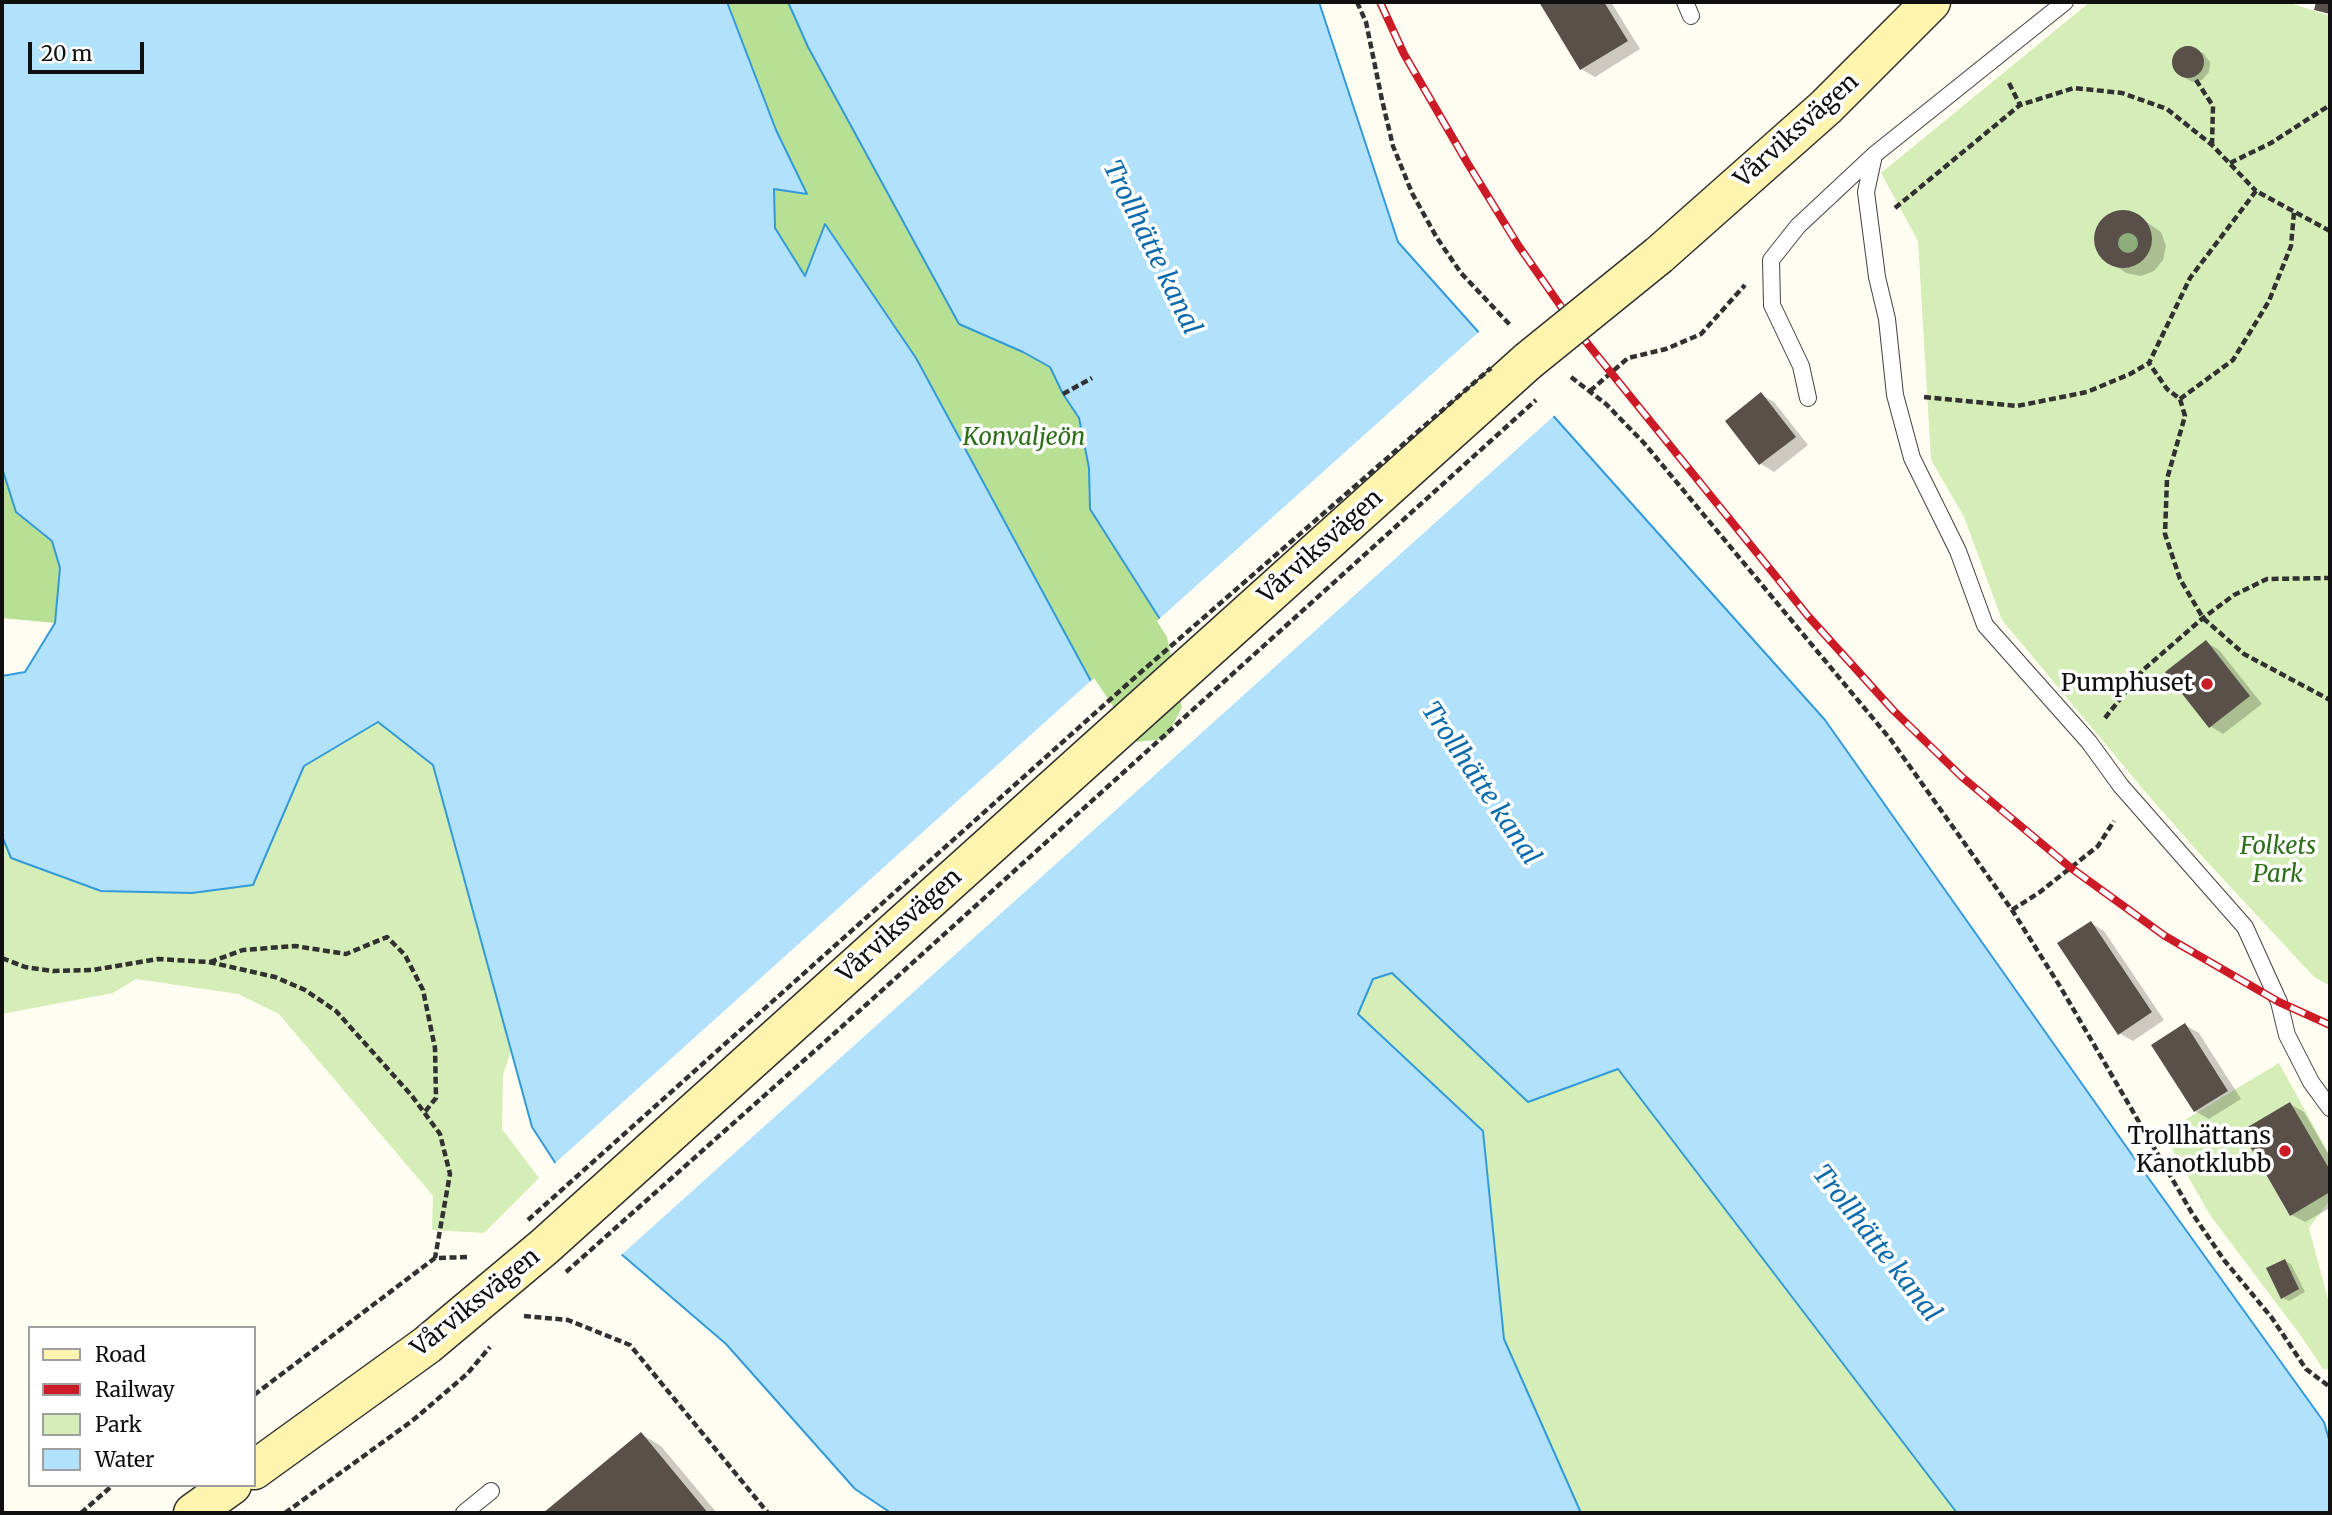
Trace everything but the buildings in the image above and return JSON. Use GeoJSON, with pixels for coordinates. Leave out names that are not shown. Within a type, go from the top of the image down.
{"type":"FeatureCollection","features":[{"type":"Feature","properties":{"kind":"street","name":"Vårviksvägen"},"geometry":{"type":"LineString","coordinates":[[256,1469],[427,1345],[543,1250],[1529,365],[1659,255],[1826,107],[1931,2]]}},
{"type":"Feature","properties":{"kind":"street"},"geometry":{"type":"LineString","coordinates":[[193,1513],[229,1487]]}},
{"type":"Feature","properties":{"kind":"lane"},"geometry":{"type":"LineString","coordinates":[[1808,398],[1801,366],[1772,305],[1771,260],[1798,226],[1874,155],[2065,2]]}},
{"type":"Feature","properties":{"kind":"lane"},"geometry":{"type":"LineString","coordinates":[[1874,155],[1867,192],[1870,229],[1887,319],[1895,395],[1912,458],[1958,551],[1985,625],[2089,742],[2121,786],[2245,927],[2279,1002],[2287,1035],[2311,1082],[2330,1108]]}},
{"type":"Feature","properties":{"kind":"lane"},"geometry":{"type":"LineString","coordinates":[[464,1513],[491,1491]]}},
{"type":"Feature","properties":{"kind":"path"},"geometry":{"type":"LineString","coordinates":[[1357,2],[1366,22],[1393,145],[1412,193],[1437,238],[1529,365]]}},
{"type":"Feature","properties":{"kind":"path"},"geometry":{"type":"LineString","coordinates":[[2196,80],[2213,106],[2212,145]]}},
{"type":"Feature","properties":{"kind":"path"},"geometry":{"type":"LineString","coordinates":[[1870,229],[2020,105],[2074,88],[2122,93],[2167,109],[2212,145],[2256,191],[2330,231]]}},
{"type":"Feature","properties":{"kind":"path"},"geometry":{"type":"LineString","coordinates":[[2230,163],[2271,143],[2330,105]]}},
{"type":"Feature","properties":{"kind":"path"},"geometry":{"type":"LineString","coordinates":[[1895,395],[2017,406],[2087,392],[2130,374],[2149,363],[2190,278],[2256,191]]}},
{"type":"Feature","properties":{"kind":"path"},"geometry":{"type":"LineString","coordinates":[[2180,399],[2233,360],[2269,301],[2291,246],[2294,212]]}},
{"type":"Feature","properties":{"kind":"path"},"geometry":{"type":"LineString","coordinates":[[1590,391],[1628,358],[1666,349],[1701,334],[1771,260]]}},
{"type":"Feature","properties":{"kind":"path"},"geometry":{"type":"LineString","coordinates":[[2149,363],[2167,390],[2180,399],[2185,416],[2167,479],[2165,534],[2180,579],[2203,618],[2244,654],[2330,700]]}},
{"type":"Feature","properties":{"kind":"path"},"geometry":{"type":"LineString","coordinates":[[543,1250],[848,1022],[1529,365]]}},
{"type":"Feature","properties":{"kind":"path"},"geometry":{"type":"LineString","coordinates":[[543,1250],[1131,681],[1529,365],[1572,368]]}},
{"type":"Feature","properties":{"kind":"path"},"geometry":{"type":"LineString","coordinates":[[1568,374],[1606,404],[1644,443],[1891,740],[2012,910],[2061,988],[2192,1213],[2224,1260],[2272,1318],[2306,1369],[2330,1387]]}},
{"type":"Feature","properties":{"kind":"path"},"geometry":{"type":"LineString","coordinates":[[1063,394],[1092,378]]}},
{"type":"Feature","properties":{"kind":"path"},"geometry":{"type":"LineString","coordinates":[[2089,742],[2143,670],[2234,595],[2267,579],[2330,578]]}},
{"type":"Feature","properties":{"kind":"path"},"geometry":{"type":"LineString","coordinates":[[2012,910],[2040,892],[2098,846],[2113,823],[2121,786]]}},
{"type":"Feature","properties":{"kind":"path"},"geometry":{"type":"LineString","coordinates":[[209,962],[243,950],[282,947],[346,954],[387,937],[405,955],[423,990],[435,1048],[436,1098],[424,1113]]}},
{"type":"Feature","properties":{"kind":"path"},"geometry":{"type":"LineString","coordinates":[[2,958],[25,967],[53,971],[93,970],[158,959],[209,962],[275,977],[305,990],[336,1011],[440,1134],[450,1174],[435,1258]]}},
{"type":"Feature","properties":{"kind":"path"},"geometry":{"type":"LineString","coordinates":[[256,1393],[435,1258],[472,1257]]}},
{"type":"Feature","properties":{"kind":"path"},"geometry":{"type":"LineString","coordinates":[[526,1307],[516,1315],[568,1320],[630,1345],[768,1513]]}},
{"type":"Feature","properties":{"kind":"path"},"geometry":{"type":"LineString","coordinates":[[285,1513],[412,1421],[467,1374],[491,1345]]}},
{"type":"Feature","properties":{"kind":"path"},"geometry":{"type":"LineString","coordinates":[[81,1513],[111,1487]]}},
{"type":"Feature","properties":{"kind":"green space","name":"Konvaljeön"},"geometry":{"type":"Polygon","coordinates":[[[727,2],[788,2],[808,47],[1023,352],[1050,367],[1079,418],[1089,468],[1090,509],[1170,636],[1186,708],[1168,742],[1135,746],[1092,683],[916,358],[826,225],[805,277],[775,228],[773,188],[806,193],[776,130],[727,2]]]}},
{"type":"Feature","properties":{"kind":"green space","name":"Folkets Park"},"geometry":{"type":"Polygon","coordinates":[[[2090,2],[2287,2],[2330,16],[2330,986],[2314,977],[2200,854],[2002,620],[1964,517],[1931,460],[1918,241],[1881,173],[2090,2]]]}},
{"type":"Feature","properties":{"kind":"green space"},"geometry":{"type":"Polygon","coordinates":[[[2,468],[16,512],[52,541],[60,568],[55,623],[2,618],[2,468]]]}},
{"type":"Feature","properties":{"kind":"green space"},"geometry":{"type":"Polygon","coordinates":[[[378,722],[433,765],[511,1050],[503,1075],[502,1129],[539,1178],[484,1233],[432,1230],[433,1196],[279,1014],[238,994],[136,979],[113,993],[2,1014],[2,836],[11,858],[252,885],[304,766],[378,722]]]}},
{"type":"Feature","properties":{"kind":"green space"},"geometry":{"type":"Polygon","coordinates":[[[1392,973],[1528,1102],[1618,1069],[1957,1513],[1581,1513],[1504,1339],[1483,1131],[1358,1014],[1373,979],[1392,973]]]}},
{"type":"Feature","properties":{"kind":"green space"},"geometry":{"type":"Polygon","coordinates":[[[2279,1063],[2330,1156],[2330,1170],[2290,1102],[2241,1132],[2290,1216],[2330,1192],[2330,1200],[2309,1228],[2330,1307],[2330,1369],[2323,1369],[2210,1215],[2163,1133],[2279,1063]]]}},
{"type":"Feature","properties":{"kind":"water","name":"Trollhätte kanal"},"geometry":{"type":"Polygon","coordinates":[[[2,2],[727,2],[776,130],[807,194],[774,189],[775,228],[805,276],[825,224],[916,358],[1092,683],[1136,746],[1168,742],[1186,708],[1170,635],[1090,509],[1089,468],[1079,418],[1050,367],[959,324],[808,47],[788,2],[1319,2],[1398,242],[1825,720],[2324,1422],[2330,1443],[2330,1513],[1957,1513],[1618,1069],[1528,1102],[1392,973],[1373,979],[1358,1014],[1483,1131],[1504,1339],[1581,1513],[891,1513],[855,1489],[726,1344],[606,1241],[532,1127],[433,765],[378,722],[304,766],[253,885],[192,893],[101,891],[11,858],[2,836],[2,676],[25,672],[55,623],[60,568],[52,541],[16,512],[2,468],[2,2]]]}},
{"type":"Feature","properties":{"kind":"pier"},"geometry":{"type":"Polygon","coordinates":[[[1481,330],[1556,414],[619,1257],[603,1243],[553,1165],[1094,678],[1137,742],[1166,739],[1182,707],[1167,637],[1157,621],[1481,330]]]}},
{"type":"Feature","properties":{"kind":"railway"},"geometry":{"type":"LineString","coordinates":[[1380,2],[1404,54],[1468,164],[1518,245],[1583,338],[1808,616],[1893,710],[1962,777],[2071,868],[2165,936],[2279,1002],[2330,1025]]}},
{"type":"Feature","properties":{"kind":"place","name":"Pumphuset"},"geometry":{"type":"Point","coordinates":[2207,684]}},
{"type":"Feature","properties":{"kind":"place","name":"Trollhättans Kanotklubb"},"geometry":{"type":"Point","coordinates":[2285,1151]}}]}
